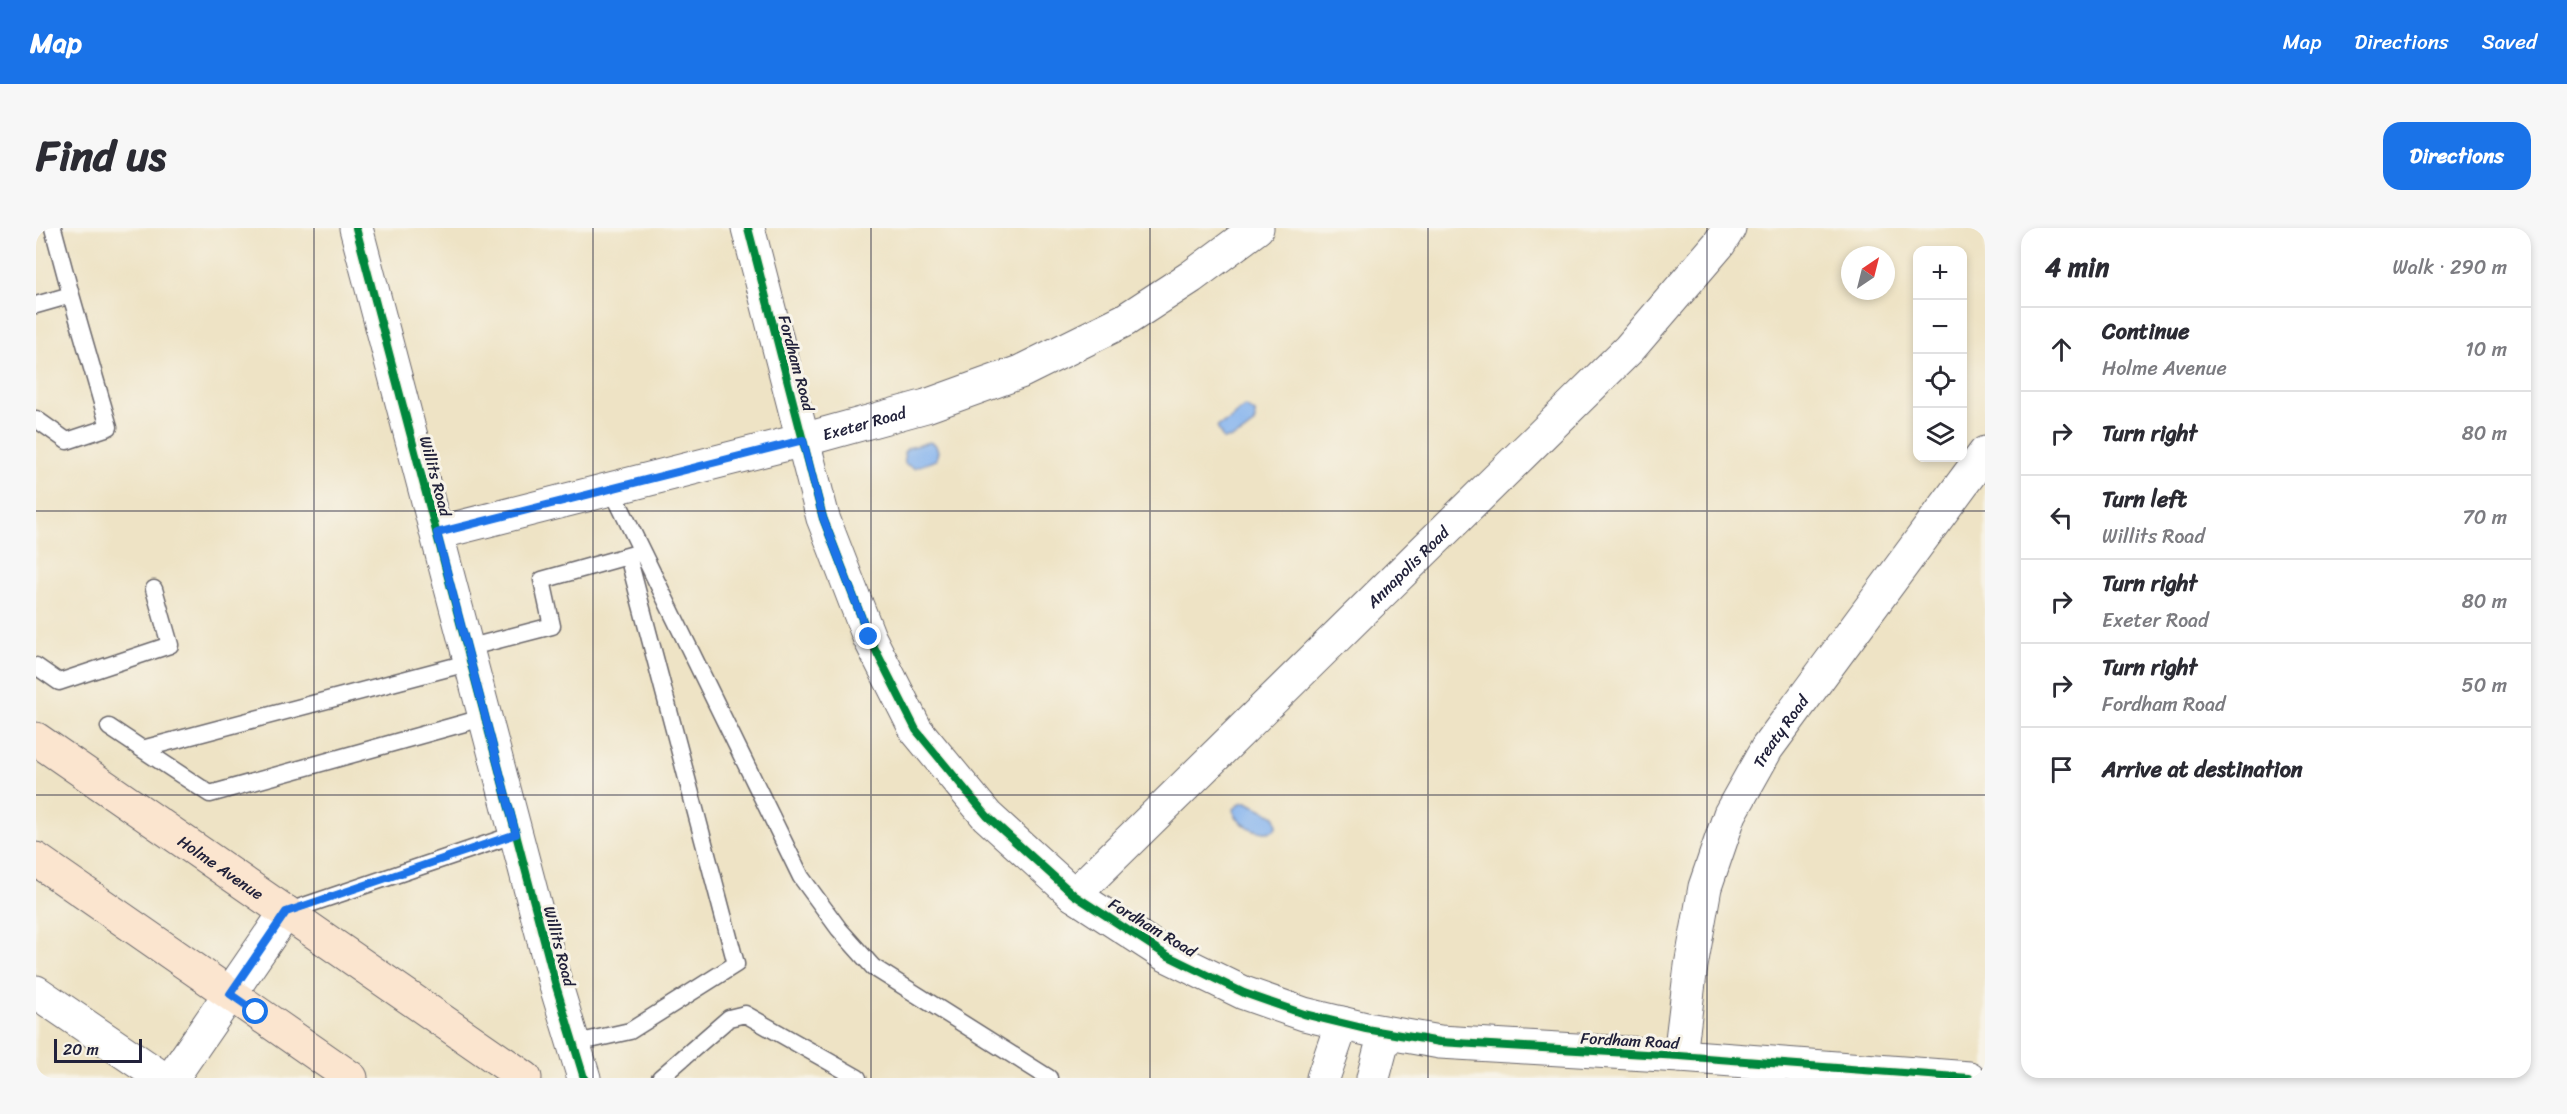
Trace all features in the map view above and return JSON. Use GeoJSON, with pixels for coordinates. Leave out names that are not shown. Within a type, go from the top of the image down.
{"type":"FeatureCollection","features":[{"type":"Feature","properties":{"kind":"main road","name":"Holme Avenue"},"geometry":{"type":"LineString","coordinates":[[36,739],[525,1078]]}},
{"type":"Feature","properties":{"kind":"main road"},"geometry":{"type":"LineString","coordinates":[[36,859],[351,1078]]}},
{"type":"Feature","properties":{"kind":"street","name":"Willits Road"},"geometry":{"type":"LineString","coordinates":[[356,228],[572,1044],[584,1078]]}},
{"type":"Feature","properties":{"kind":"street","name":"Fordham Road"},"geometry":{"type":"LineString","coordinates":[[748,228],[823,518],[869,637],[916,730],[987,816],[1074,895],[1166,955],[1244,993],[1304,1014],[1386,1033],[1440,1042],[1680,1056],[1969,1078]]}},
{"type":"Feature","properties":{"kind":"street","name":"Exeter Road"},"geometry":{"type":"LineString","coordinates":[[437,533],[803,440],[926,406],[1020,372],[1125,320],[1191,277],[1257,228]]}},
{"type":"Feature","properties":{"kind":"street","name":"Annapolis Road"},"geometry":{"type":"LineString","coordinates":[[1074,895],[1629,349],[1719,244],[1729,228]]}},
{"type":"Feature","properties":{"kind":"street","name":"Treaty Road"},"geometry":{"type":"LineString","coordinates":[[1680,1056],[1691,966],[1705,886],[1730,814],[1767,748],[1985,453]]}},
{"type":"Feature","properties":{"kind":"street"},"geometry":{"type":"LineString","coordinates":[[172,1078],[286,912]]}},
{"type":"Feature","properties":{"kind":"street"},"geometry":{"type":"LineString","coordinates":[[37,994],[162,1078]]}},
{"type":"Feature","properties":{"kind":"street"},"geometry":{"type":"LineString","coordinates":[[1323,1078],[1342,1023]]}},
{"type":"Feature","properties":{"kind":"street"},"geometry":{"type":"LineString","coordinates":[[1373,1078],[1386,1033]]}},
{"type":"Feature","properties":{"kind":"lane"},"geometry":{"type":"LineString","coordinates":[[36,419],[67,441],[109,427],[53,228]]}},
{"type":"Feature","properties":{"kind":"lane"},"geometry":{"type":"LineString","coordinates":[[36,305],[71,295]]}},
{"type":"Feature","properties":{"kind":"lane"},"geometry":{"type":"LineString","coordinates":[[572,1044],[630,1031],[736,964],[635,554],[611,488]]}},
{"type":"Feature","properties":{"kind":"lane"},"geometry":{"type":"LineString","coordinates":[[142,749],[469,655],[552,626],[542,580],[635,554]]}},
{"type":"Feature","properties":{"kind":"lane"},"geometry":{"type":"LineString","coordinates":[[635,554],[801,876],[839,929],[873,967],[1049,1078]]}},
{"type":"Feature","properties":{"kind":"lane"},"geometry":{"type":"LineString","coordinates":[[36,666],[59,682],[170,645],[154,589]]}},
{"type":"Feature","properties":{"kind":"lane"},"geometry":{"type":"LineString","coordinates":[[109,727],[210,794],[486,717]]}},
{"type":"Feature","properties":{"kind":"lane"},"geometry":{"type":"LineString","coordinates":[[286,912],[516,834]]}},
{"type":"Feature","properties":{"kind":"lane"},"geometry":{"type":"LineString","coordinates":[[660,1078],[729,1018],[745,1014],[858,1078]]}},
{"type":"Feature","properties":{"kind":"water"},"geometry":{"type":"Polygon","coordinates":[[[1246,407],[1255,413],[1255,423],[1236,436],[1223,439],[1217,427],[1246,407]]]}},
{"type":"Feature","properties":{"kind":"water"},"geometry":{"type":"Polygon","coordinates":[[[929,442],[935,444],[938,451],[936,460],[914,468],[905,464],[904,452],[908,448],[929,442]]]}},
{"type":"Feature","properties":{"kind":"water"},"geometry":{"type":"Polygon","coordinates":[[[1242,802],[1247,802],[1275,816],[1277,826],[1274,830],[1263,832],[1243,824],[1234,809],[1242,802]]]}},
{"type":"Feature","properties":{"kind":"cycle path"},"geometry":{"type":"LineString","coordinates":[[356,228],[556,986],[584,1078]]}},
{"type":"Feature","properties":{"kind":"cycle path"},"geometry":{"type":"LineString","coordinates":[[748,228],[823,518],[869,637],[916,730],[987,816],[1074,895],[1166,955],[1244,993],[1304,1014],[1366,1029],[1440,1042],[1680,1056],[1969,1078]]}},
{"type":"Feature","properties":{"kind":"route"},"geometry":{"type":"LineString","coordinates":[[256,1012],[230,994],[286,912],[516,834],[437,533],[803,440],[823,518],[869,637]]}}]}
